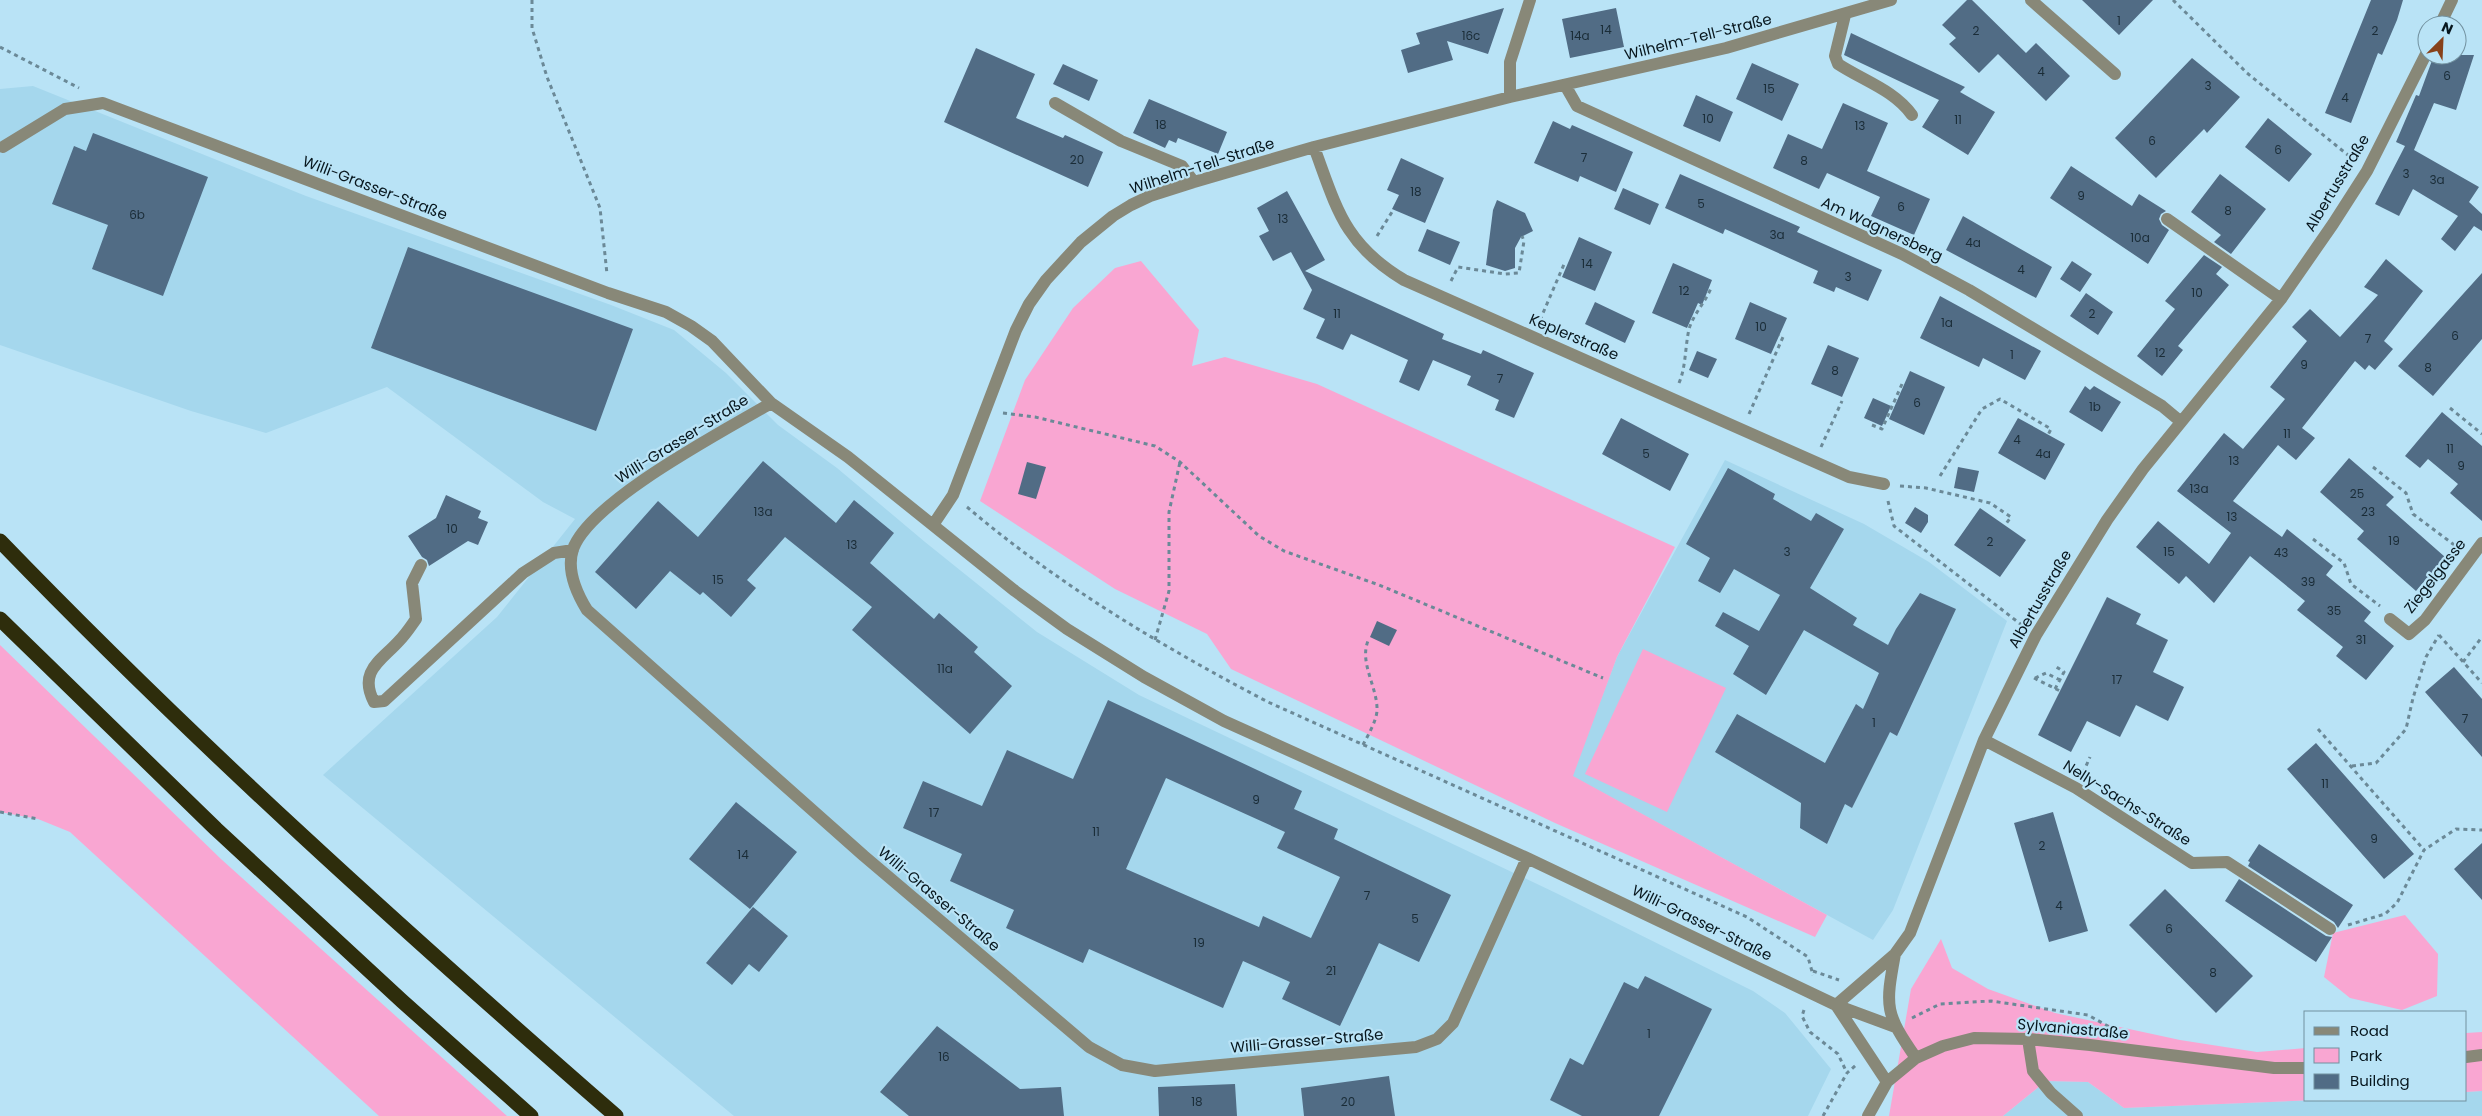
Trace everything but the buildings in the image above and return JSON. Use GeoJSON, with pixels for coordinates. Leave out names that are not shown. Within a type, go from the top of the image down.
{"type":"FeatureCollection","features":[{"type":"Feature","properties":{"kind":"highway"},"geometry":{"type":"LineString","coordinates":[[0,541],[184,722],[350,879],[616,1116]]}},
{"type":"Feature","properties":{"kind":"highway"},"geometry":{"type":"LineString","coordinates":[[0,619],[216,830],[402,1001],[531,1116]]}},
{"type":"Feature","properties":{"kind":"street"},"geometry":{"type":"LineString","coordinates":[[1510,96],[1510,62],[1530,0]]}},
{"type":"Feature","properties":{"kind":"street","name":"Wilhelm-Tell-Straße"},"geometry":{"type":"LineString","coordinates":[[933,525],[953,495],[1016,330],[1035,296],[1062,260],[1096,228],[1119,212],[1150,196],[1314,147],[1510,96],[1726,48],[1845,15],[1891,0]]}},
{"type":"Feature","properties":{"kind":"street"},"geometry":{"type":"LineString","coordinates":[[2031,0],[2115,74]]}},
{"type":"Feature","properties":{"kind":"street"},"geometry":{"type":"LineString","coordinates":[[2445,15],[2452,0]]}},
{"type":"Feature","properties":{"kind":"street"},"geometry":{"type":"LineString","coordinates":[[1845,15],[1835,56],[1838,64],[1890,93],[1903,103],[1912,115]]}},
{"type":"Feature","properties":{"kind":"street","name":"Albertusstraße"},"geometry":{"type":"LineString","coordinates":[[1836,1005],[1895,954],[1910,933],[1984,740],[2036,635],[2107,520],[2180,420],[2281,299],[2367,171],[2420,65]]}},
{"type":"Feature","properties":{"kind":"street","name":"Am Wagnersberg"},"geometry":{"type":"LineString","coordinates":[[1565,85],[1577,106],[1902,254],[1969,290],[2162,406],[2180,420]]}},
{"type":"Feature","properties":{"kind":"street","name":"Willi-Grasser-Straße"},"geometry":{"type":"LineString","coordinates":[[3,147],[65,109],[103,103],[608,293],[666,312],[712,341],[771,403],[848,457],[1015,592],[1067,629],[1144,677],[1224,721],[1527,858],[1836,1005],[1895,1027]]}},
{"type":"Feature","properties":{"kind":"street"},"geometry":{"type":"LineString","coordinates":[[1055,103],[1121,141],[1182,166],[1194,182]]}},
{"type":"Feature","properties":{"kind":"street","name":"Keplerstraße"},"geometry":{"type":"LineString","coordinates":[[1314,147],[1338,214],[1349,233],[1365,252],[1383,268],[1404,280],[1444,298],[1743,428],[1849,477],[1884,484]]}},
{"type":"Feature","properties":{"kind":"street"},"geometry":{"type":"LineString","coordinates":[[2167,219],[2281,299]]}},
{"type":"Feature","properties":{"kind":"street","name":"Willi-Grasser-Straße"},"geometry":{"type":"LineString","coordinates":[[771,403],[654,473],[622,496],[581,534],[573,550],[570,572],[578,594],[587,610],[864,856],[1089,1047],[1122,1065],[1155,1072],[1416,1047],[1437,1039],[1453,1023],[1527,858]]}},
{"type":"Feature","properties":{"kind":"street","name":"Ziegelgasse"},"geometry":{"type":"LineString","coordinates":[[2390,619],[2409,634],[2424,620],[2482,543]]}},
{"type":"Feature","properties":{"kind":"street"},"geometry":{"type":"LineString","coordinates":[[421,565],[412,583],[416,619],[399,641],[377,660],[368,681],[368,691],[374,702],[384,701],[523,573],[554,553],[573,550]]}},
{"type":"Feature","properties":{"kind":"street","name":"Nelly-Sachs-Straße"},"geometry":{"type":"LineString","coordinates":[[1984,740],[2076,788],[2192,862],[2227,862],[2330,929]]}},
{"type":"Feature","properties":{"kind":"street","name":"Albertusstraße"},"geometry":{"type":"LineString","coordinates":[[1895,954],[1889,1000],[1889,1012],[1895,1027]]}},
{"type":"Feature","properties":{"kind":"street"},"geometry":{"type":"LineString","coordinates":[[1836,1005],[1887,1082]]}},
{"type":"Feature","properties":{"kind":"street"},"geometry":{"type":"LineString","coordinates":[[1895,1027],[1916,1058]]}},
{"type":"Feature","properties":{"kind":"street","name":"Sylvaniastraße"},"geometry":{"type":"LineString","coordinates":[[1868,1116],[1887,1082],[1916,1058],[1943,1046],[1974,1038],[2028,1039],[2255,1066],[2304,1068]]}},
{"type":"Feature","properties":{"kind":"street"},"geometry":{"type":"LineString","coordinates":[[2028,1039],[2033,1071],[2051,1093],[2077,1116]]}},
{"type":"Feature","properties":{"kind":"street"},"geometry":{"type":"LineString","coordinates":[[2467,1057],[2482,1055]]}},
{"type":"Feature","properties":{"kind":"path"},"geometry":{"type":"LineString","coordinates":[[532,0],[532,28],[547,77],[600,208],[608,293]]}},
{"type":"Feature","properties":{"kind":"path"},"geometry":{"type":"LineString","coordinates":[[2173,0],[2247,73],[2367,171]]}},
{"type":"Feature","properties":{"kind":"path"},"geometry":{"type":"LineString","coordinates":[[0,47],[70,82],[103,103]]}},
{"type":"Feature","properties":{"kind":"path"},"geometry":{"type":"LineString","coordinates":[[1365,252],[1392,212]]}},
{"type":"Feature","properties":{"kind":"path"},"geometry":{"type":"LineString","coordinates":[[1444,298],[1458,267],[1505,274],[1519,273],[1524,241],[1522,236]]}},
{"type":"Feature","properties":{"kind":"path"},"geometry":{"type":"LineString","coordinates":[[1533,337],[1564,262]]}},
{"type":"Feature","properties":{"kind":"path"},"geometry":{"type":"LineString","coordinates":[[1673,398],[1681,378],[1690,328],[1699,307],[1705,303],[1711,288]]}},
{"type":"Feature","properties":{"kind":"path"},"geometry":{"type":"LineString","coordinates":[[1743,428],[1783,337],[1779,335]]}},
{"type":"Feature","properties":{"kind":"path"},"geometry":{"type":"LineString","coordinates":[[1872,425],[1882,429],[1902,384]]}},
{"type":"Feature","properties":{"kind":"path"},"geometry":{"type":"LineString","coordinates":[[1940,476],[1982,409],[2000,400],[2051,429],[2048,435]]}},
{"type":"Feature","properties":{"kind":"path"},"geometry":{"type":"LineString","coordinates":[[1815,461],[1842,401]]}},
{"type":"Feature","properties":{"kind":"path"},"geometry":{"type":"LineString","coordinates":[[2450,408],[2482,434]]}},
{"type":"Feature","properties":{"kind":"path"},"geometry":{"type":"LineString","coordinates":[[986,410],[1035,417],[1156,446],[1180,462],[1259,536],[1284,551],[1396,592],[1603,678]]}},
{"type":"Feature","properties":{"kind":"path"},"geometry":{"type":"LineString","coordinates":[[1154,640],[1169,591],[1168,512],[1180,462]]}},
{"type":"Feature","properties":{"kind":"path"},"geometry":{"type":"LineString","coordinates":[[2373,467],[2406,493],[2413,514],[2471,558]]}},
{"type":"Feature","properties":{"kind":"path"},"geometry":{"type":"LineString","coordinates":[[2005,525],[2011,517],[1990,503],[1926,488],[1884,484],[1894,526],[2002,612],[2036,635]]}},
{"type":"Feature","properties":{"kind":"path"},"geometry":{"type":"LineString","coordinates":[[953,495],[1003,537],[1073,589],[1154,640],[1268,702],[1747,917],[1808,957],[1814,971],[1802,1016],[1810,1032],[1838,1054],[1847,1073]]}},
{"type":"Feature","properties":{"kind":"path"},"geometry":{"type":"LineString","coordinates":[[2313,540],[2344,564],[2351,584],[2387,612],[2390,619]]}},
{"type":"Feature","properties":{"kind":"path"},"geometry":{"type":"LineString","coordinates":[[2424,620],[2482,683]]}},
{"type":"Feature","properties":{"kind":"path"},"geometry":{"type":"LineString","coordinates":[[2352,766],[2376,763],[2406,729],[2413,698],[2426,657],[2439,635]]}},
{"type":"Feature","properties":{"kind":"path"},"geometry":{"type":"LineString","coordinates":[[2463,662],[2482,637]]}},
{"type":"Feature","properties":{"kind":"path"},"geometry":{"type":"LineString","coordinates":[[1363,745],[1377,712],[1365,650],[1368,641]]}},
{"type":"Feature","properties":{"kind":"path"},"geometry":{"type":"LineString","coordinates":[[2055,666],[2064,672],[2055,689]]}},
{"type":"Feature","properties":{"kind":"path"},"geometry":{"type":"LineString","coordinates":[[2035,678],[2046,673],[2060,680]]}},
{"type":"Feature","properties":{"kind":"path"},"geometry":{"type":"LineString","coordinates":[[2045,684],[2060,691]]}},
{"type":"Feature","properties":{"kind":"path"},"geometry":{"type":"LineString","coordinates":[[2318,729],[2424,850]]}},
{"type":"Feature","properties":{"kind":"path"},"geometry":{"type":"LineString","coordinates":[[2084,771],[2090,757]]}},
{"type":"Feature","properties":{"kind":"path"},"geometry":{"type":"LineString","coordinates":[[0,812],[38,819]]}},
{"type":"Feature","properties":{"kind":"path"},"geometry":{"type":"LineString","coordinates":[[2330,929],[2385,914],[2397,903],[2424,850],[2456,829],[2482,830]]}},
{"type":"Feature","properties":{"kind":"shaded area"},"geometry":{"type":"Polygon","coordinates":[[[33,86],[306,196],[611,305],[674,330],[726,373],[778,425],[837,468],[1037,632],[1139,695],[1558,894],[1753,991],[1785,1013],[1831,1069],[1808,1116],[734,1116],[323,775],[497,617],[575,519],[543,502],[387,387],[266,433],[191,411],[0,345],[0,89],[33,86]]]}},
{"type":"Feature","properties":{"kind":"shaded area"},"geometry":{"type":"Polygon","coordinates":[[[1725,460],[1864,524],[1929,562],[2007,621],[1893,910],[1873,940],[1572,776],[1617,657],[1725,460]]]}},
{"type":"Feature","properties":{"kind":"shaded area"},"geometry":{"type":"Polygon","coordinates":[[[2046,1081],[2088,1082],[2124,1108],[2304,1101],[2467,1101],[2467,1092],[2482,1091],[2482,1116],[2003,1116],[2046,1081]]]}},
{"type":"Feature","properties":{"kind":"green space"},"geometry":{"type":"Polygon","coordinates":[[[1141,261],[1199,330],[1192,366],[1225,357],[1317,384],[1675,547],[1617,657],[1573,776],[1827,915],[1815,937],[1555,823],[1231,669],[1207,634],[1115,589],[980,501],[1025,380],[1073,308],[1115,268],[1141,261]]]}},
{"type":"Feature","properties":{"kind":"green space"},"geometry":{"type":"Polygon","coordinates":[[[0,645],[221,859],[507,1116],[379,1116],[70,832],[38,819],[0,812],[0,645]]]}},
{"type":"Feature","properties":{"kind":"green space"},"geometry":{"type":"Polygon","coordinates":[[[1643,649],[1726,688],[1667,812],[1585,774],[1643,649]]]}},
{"type":"Feature","properties":{"kind":"green space"},"geometry":{"type":"Polygon","coordinates":[[[2405,915],[2438,954],[2437,996],[2402,1010],[2350,998],[2324,977],[2333,933],[2405,915]]]}},
{"type":"Feature","properties":{"kind":"green space"},"geometry":{"type":"Polygon","coordinates":[[[1941,939],[1952,968],[1988,989],[2055,1013],[2180,1040],[2257,1052],[2304,1048],[2304,1101],[2124,1108],[2088,1082],[2046,1081],[2003,1116],[1889,1116],[1911,989],[1941,939]]]}},
{"type":"Feature","properties":{"kind":"green space"},"geometry":{"type":"Polygon","coordinates":[[[2482,1032],[2482,1091],[2467,1092],[2467,1033],[2482,1032]]]}}]}
